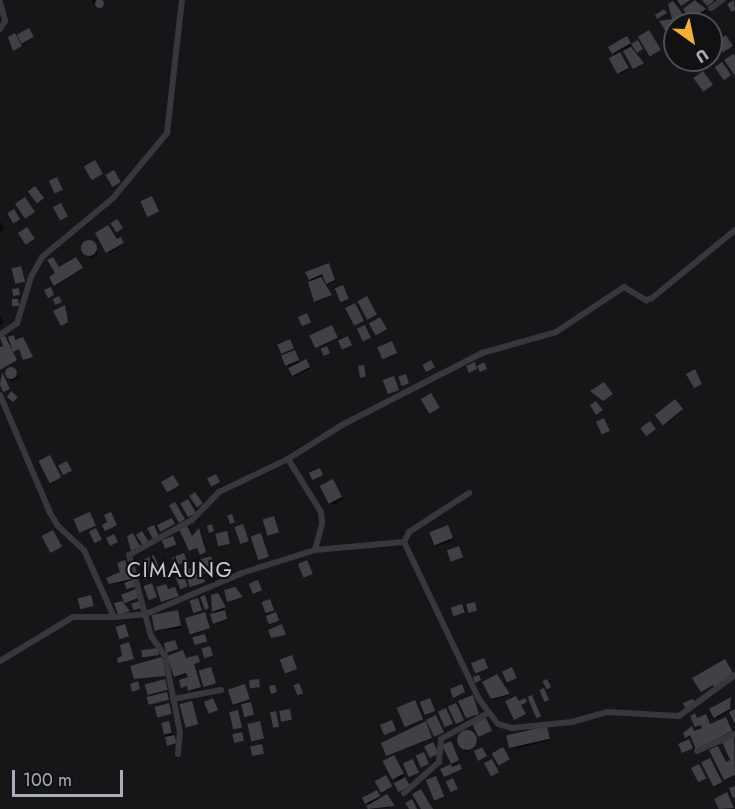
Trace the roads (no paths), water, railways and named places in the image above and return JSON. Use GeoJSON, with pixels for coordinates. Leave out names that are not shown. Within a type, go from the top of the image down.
{"type":"FeatureCollection","features":[{"type":"Feature","properties":{"kind":"street"},"geometry":{"type":"LineString","coordinates":[[0,335],[17,323],[31,277],[42,257],[120,192],[167,134],[182,0]]}},
{"type":"Feature","properties":{"kind":"street"},"geometry":{"type":"LineString","coordinates":[[711,8],[722,0]]}},
{"type":"Feature","properties":{"kind":"street"},"geometry":{"type":"LineString","coordinates":[[0,2],[5,14],[0,30]]}},
{"type":"Feature","properties":{"kind":"street"},"geometry":{"type":"LineString","coordinates":[[178,754],[180,732],[165,656],[151,636],[129,555],[192,520],[219,492],[288,459],[342,425],[482,353],[556,332],[624,286],[649,300],[690,271],[735,230]]}},
{"type":"Feature","properties":{"kind":"street"},"geometry":{"type":"LineString","coordinates":[[0,395],[50,513],[84,549],[114,617]]}},
{"type":"Feature","properties":{"kind":"street"},"geometry":{"type":"LineString","coordinates":[[288,459],[321,512],[322,523],[315,549]]}},
{"type":"Feature","properties":{"kind":"street"},"geometry":{"type":"LineString","coordinates":[[404,542],[409,532],[469,493]]}},
{"type":"Feature","properties":{"kind":"street"},"geometry":{"type":"LineString","coordinates":[[0,661],[73,617],[146,614],[242,573],[315,549],[404,542]]}},
{"type":"Feature","properties":{"kind":"street"},"geometry":{"type":"LineString","coordinates":[[404,542],[488,713],[498,724],[512,728],[572,722],[607,712],[679,716],[735,675]]}},
{"type":"Feature","properties":{"kind":"street"},"geometry":{"type":"LineString","coordinates":[[173,699],[221,690]]}},
{"type":"Feature","properties":{"kind":"street"},"geometry":{"type":"LineString","coordinates":[[404,793],[439,762],[441,739],[488,713]]}},
{"type":"Feature","properties":{"kind":"street"},"geometry":{"type":"LineString","coordinates":[[697,751],[735,734]]}},
{"type":"Feature","properties":{"kind":"district","name":"CIMAUNG"},"geometry":{"type":"Point","coordinates":[180,570]}}]}
